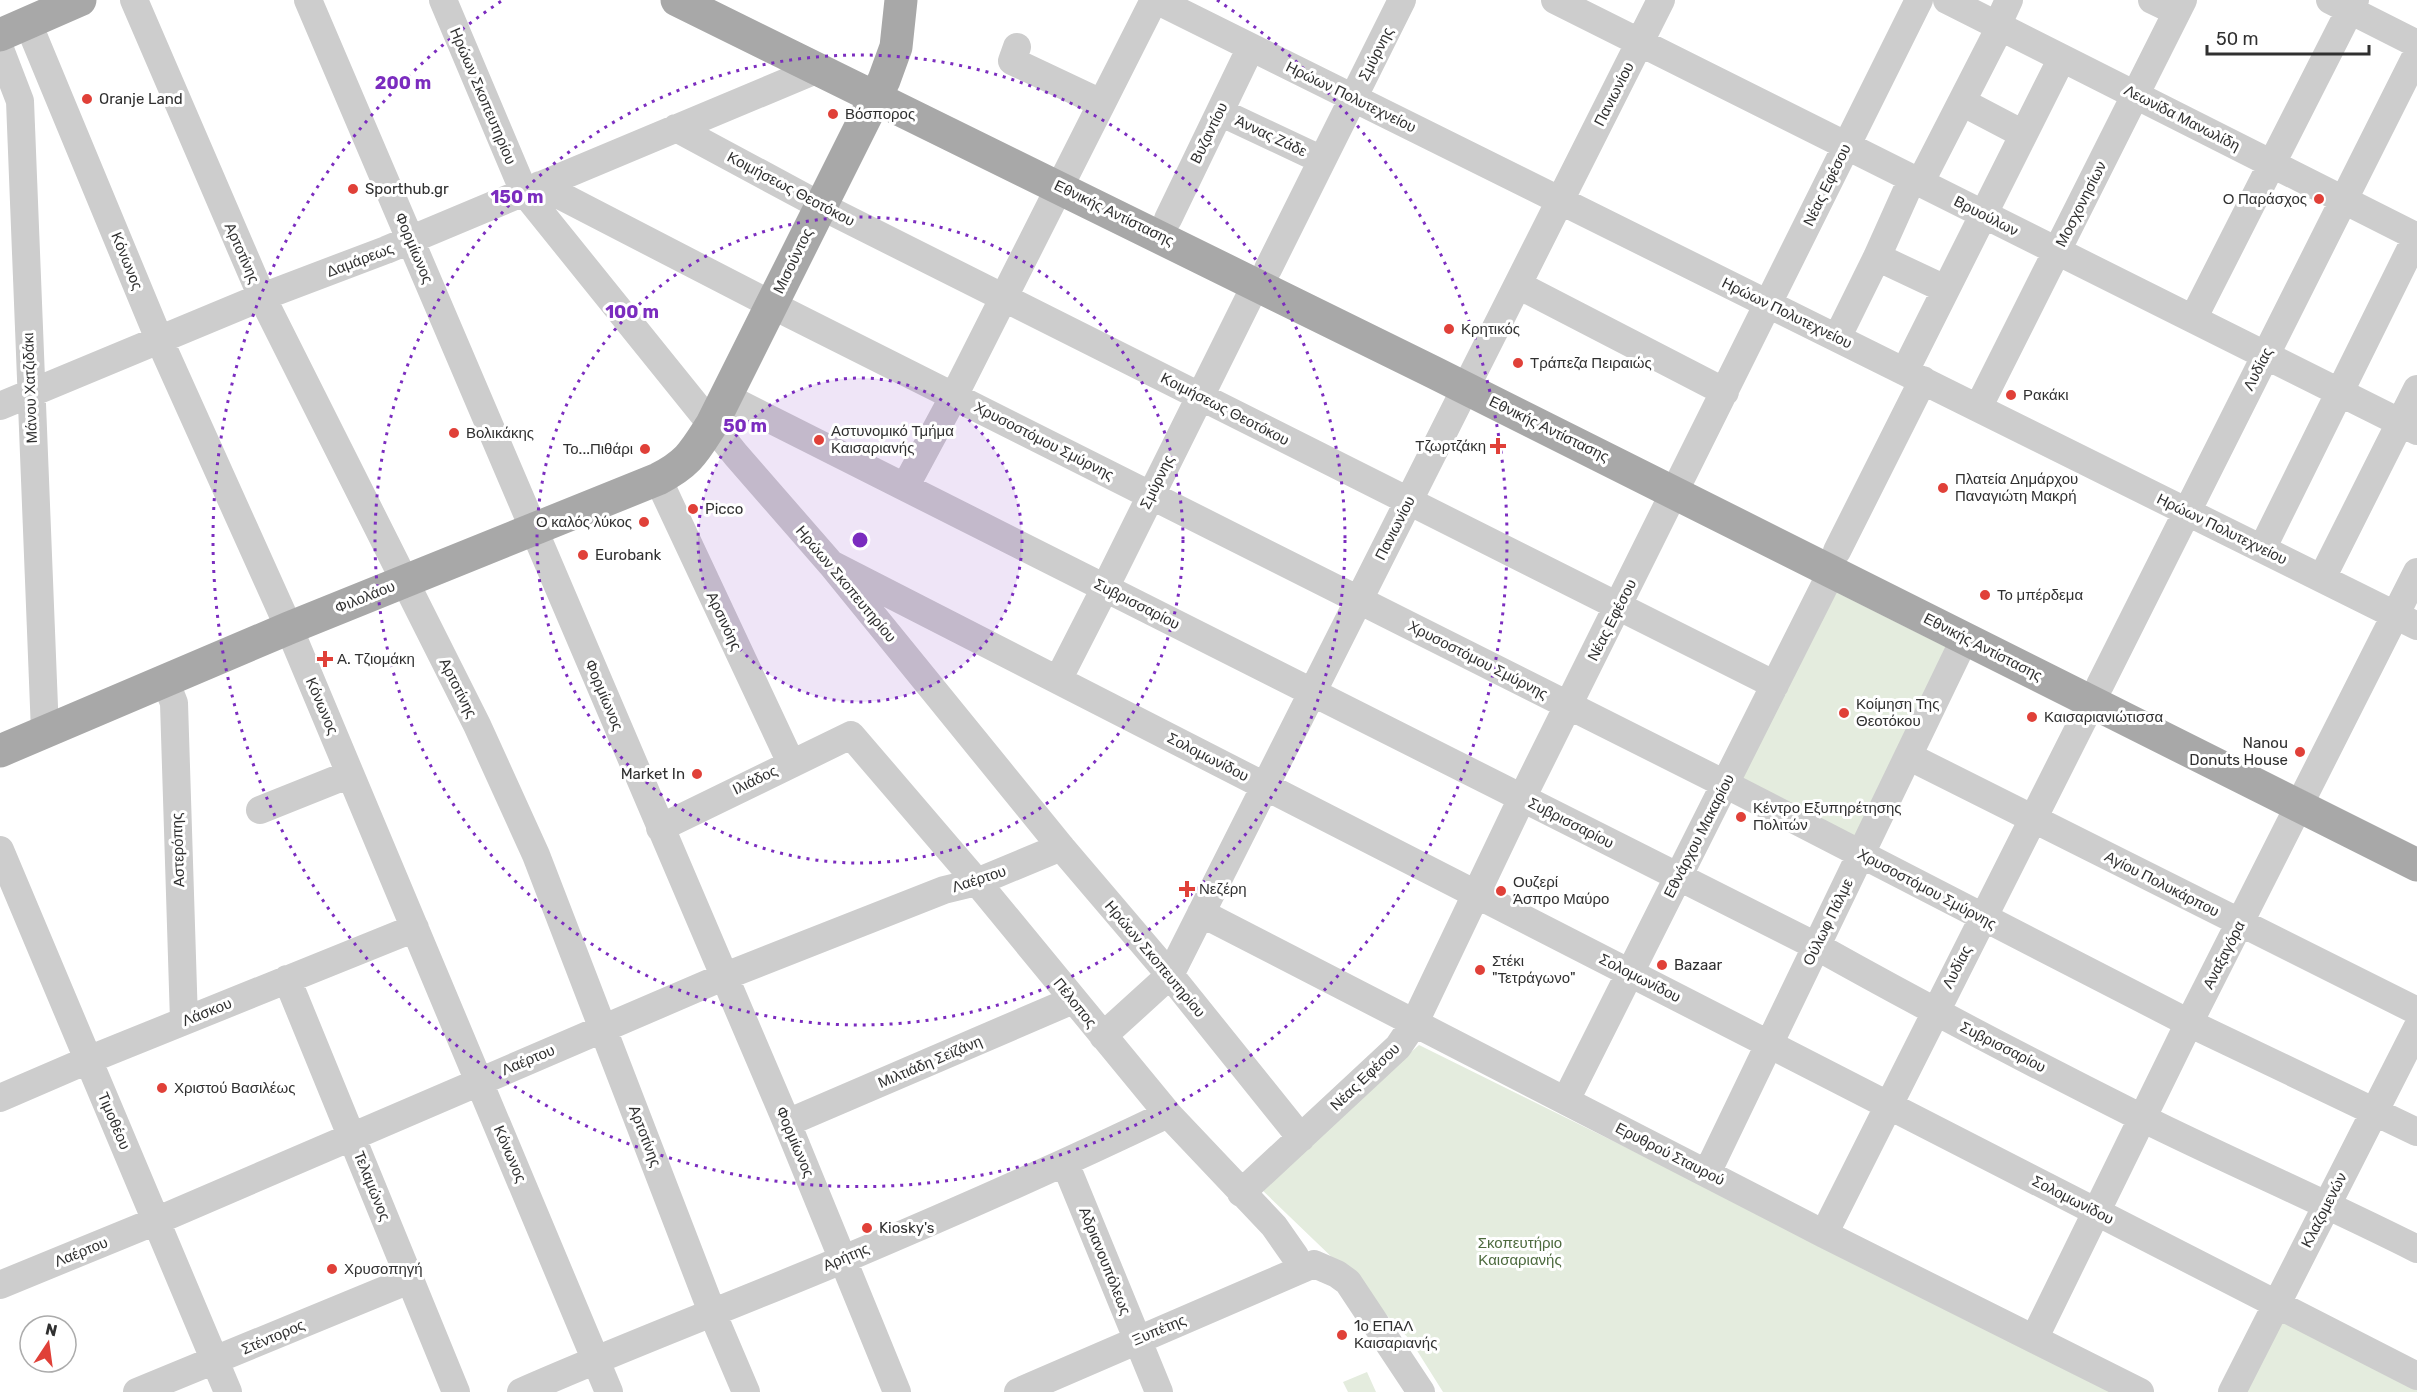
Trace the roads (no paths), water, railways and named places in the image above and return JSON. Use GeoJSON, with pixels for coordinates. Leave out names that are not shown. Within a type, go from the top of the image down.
{"type":"FeatureCollection","features":[{"type":"Feature","properties":{"kind":"main road"},"geometry":{"type":"LineString","coordinates":[[27,18],[80,0]]}},
{"type":"Feature","properties":{"kind":"main road","name":"Εθνικής Αντίστασης"},"geometry":{"type":"LineString","coordinates":[[678,0],[818,69],[880,89]]}},
{"type":"Feature","properties":{"kind":"main road","name":"Εθνικής Αντίστασης"},"geometry":{"type":"LineString","coordinates":[[722,0],[880,89],[1262,276],[2096,693],[2304,796],[2417,841]]}},
{"type":"Feature","properties":{"kind":"main road","name":"Μισούντος"},"geometry":{"type":"LineString","coordinates":[[719,410],[880,89],[896,47],[901,0]]}},
{"type":"Feature","properties":{"kind":"main road","name":"Εθνικής Αντίστασης"},"geometry":{"type":"LineString","coordinates":[[1063,178],[1168,219],[1262,276]]}},
{"type":"Feature","properties":{"kind":"main road","name":"Φιλολάου"},"geometry":{"type":"LineString","coordinates":[[0,751],[289,628],[658,479],[680,467],[696,450],[719,410]]}},
{"type":"Feature","properties":{"kind":"main road","name":"Εθνικής Αντίστασης"},"geometry":{"type":"LineString","coordinates":[[1834,561],[1965,638],[2096,693]]}},
{"type":"Feature","properties":{"kind":"main road","name":"Εθνικής Αντίστασης"},"geometry":{"type":"LineString","coordinates":[[2304,796],[2417,865]]}},
{"type":"Feature","properties":{"kind":"street","name":"Αρτοτίνης"},"geometry":{"type":"LineString","coordinates":[[134,0],[262,297],[477,725],[536,855],[712,1312],[746,1392]]}},
{"type":"Feature","properties":{"kind":"street","name":"Φορμίωνος"},"geometry":{"type":"LineString","coordinates":[[308,0],[787,1123],[897,1392]]}},
{"type":"Feature","properties":{"kind":"street","name":"Ηρώων Σκοπευτηρίου"},"geometry":{"type":"LineString","coordinates":[[443,0],[532,189],[719,410],[736,455],[831,564],[1061,847],[1170,975],[1301,1138]]}},
{"type":"Feature","properties":{"kind":"street","name":"Ηρώων Πολυτεχνείου"},"geometry":{"type":"LineString","coordinates":[[1155,0],[2406,620]]}},
{"type":"Feature","properties":{"kind":"street"},"geometry":{"type":"LineString","coordinates":[[905,487],[954,396],[1155,0]]}},
{"type":"Feature","properties":{"kind":"street","name":"Σμύρνης"},"geometry":{"type":"LineString","coordinates":[[1058,680],[1199,396],[1323,160],[1402,0]]}},
{"type":"Feature","properties":{"kind":"street","name":"Βρυούλων"},"geometry":{"type":"LineString","coordinates":[[1555,0],[2408,427]]}},
{"type":"Feature","properties":{"kind":"street","name":"Πανιωνίου"},"geometry":{"type":"LineString","coordinates":[[1103,1036],[1170,975],[1661,0]]}},
{"type":"Feature","properties":{"kind":"street","name":"Νέας Εφέσου"},"geometry":{"type":"LineString","coordinates":[[1241,1193],[1398,1047],[1415,1022],[1522,798],[1919,0]]}},
{"type":"Feature","properties":{"kind":"street","name":"Λεωνίδα Μανωλίδη"},"geometry":{"type":"LineString","coordinates":[[1947,0],[2417,236]]}},
{"type":"Feature","properties":{"kind":"street"},"geometry":{"type":"LineString","coordinates":[[1837,338],[1916,181],[1962,102],[2009,0]]}},
{"type":"Feature","properties":{"kind":"street"},"geometry":{"type":"LineString","coordinates":[[2193,320],[2271,164],[2345,3],[2417,44]]}},
{"type":"Feature","properties":{"kind":"street","name":"Μοσχονησίων"},"geometry":{"type":"LineString","coordinates":[[1978,408],[2135,95],[2171,4]]}},
{"type":"Feature","properties":{"kind":"street","name":"Κόνωνος"},"geometry":{"type":"LineString","coordinates":[[27,18],[159,339],[289,628],[609,1392]]}},
{"type":"Feature","properties":{"kind":"street"},"geometry":{"type":"LineString","coordinates":[[1017,47],[1012,61],[1101,103]]}},
{"type":"Feature","properties":{"kind":"street","name":"Βυζαντίου"},"geometry":{"type":"LineString","coordinates":[[1168,219],[1251,47]]}},
{"type":"Feature","properties":{"kind":"street","name":"Μάνου Χατζιδάκι"},"geometry":{"type":"LineString","coordinates":[[0,49],[20,101],[45,732]]}},
{"type":"Feature","properties":{"kind":"street","name":"Λυδίας"},"geometry":{"type":"LineString","coordinates":[[1824,1234],[2417,54]]}},
{"type":"Feature","properties":{"kind":"street"},"geometry":{"type":"LineString","coordinates":[[1834,561],[1914,376],[1945,289],[2062,58]]}},
{"type":"Feature","properties":{"kind":"street","name":"Δαμάρεως"},"geometry":{"type":"LineString","coordinates":[[0,406],[262,297],[411,240],[818,69]]}},
{"type":"Feature","properties":{"kind":"street"},"geometry":{"type":"LineString","coordinates":[[1962,102],[2023,134]]}},
{"type":"Feature","properties":{"kind":"street","name":"Άννας Ζάδε"},"geometry":{"type":"LineString","coordinates":[[1220,112],[1323,160]]}},
{"type":"Feature","properties":{"kind":"street","name":"Κοιμήσεως Θεοτόκου"},"geometry":{"type":"LineString","coordinates":[[676,128],[821,206],[1775,685]]}},
{"type":"Feature","properties":{"kind":"street","name":"Χρυσοστόμου Σμύρνης"},"geometry":{"type":"LineString","coordinates":[[532,189],[772,305],[1151,495],[1725,784],[2189,1023],[2417,1132]]}},
{"type":"Feature","properties":{"kind":"street"},"geometry":{"type":"LineString","coordinates":[[2262,549],[2417,236]]}},
{"type":"Feature","properties":{"kind":"street"},"geometry":{"type":"LineString","coordinates":[[1877,257],[1945,289]]}},
{"type":"Feature","properties":{"kind":"street"},"geometry":{"type":"LineString","coordinates":[[1518,285],[1725,392]]}},
{"type":"Feature","properties":{"kind":"street"},"geometry":{"type":"LineString","coordinates":[[2322,578],[2408,427],[2417,389]]}},
{"type":"Feature","properties":{"kind":"street","name":"Συβρισσαρίου"},"geometry":{"type":"LineString","coordinates":[[719,410],[905,487],[1816,946],[1935,1012],[2144,1118],[2328,1204],[2417,1249]]}},
{"type":"Feature","properties":{"kind":"street","name":"Αρσινόης"},"geometry":{"type":"LineString","coordinates":[[658,479],[791,763]]}},
{"type":"Feature","properties":{"kind":"street","name":"Εθνάρχου Μακαρίου"},"geometry":{"type":"LineString","coordinates":[[1566,1101],[1775,685],[1834,561]]}},
{"type":"Feature","properties":{"kind":"street","name":"Σολομωνίδου"},"geometry":{"type":"LineString","coordinates":[[831,564],[2417,1376]]}},
{"type":"Feature","properties":{"kind":"street","name":"Αναξαγόρα"},"geometry":{"type":"LineString","coordinates":[[2034,1339],[2189,1023],[2304,796],[2406,620],[2417,572]]}},
{"type":"Feature","properties":{"kind":"street","name":"Ούλωφ Πάλμε"},"geometry":{"type":"LineString","coordinates":[[1707,1173],[1965,638]]}},
{"type":"Feature","properties":{"kind":"street","name":"Αστερόπης"},"geometry":{"type":"LineString","coordinates":[[165,680],[174,703],[184,1021]]}},
{"type":"Feature","properties":{"kind":"street","name":"Ιλιάδος"},"geometry":{"type":"LineString","coordinates":[[660,828],[851,735]]}},
{"type":"Feature","properties":{"kind":"street","name":"Πέλοπος"},"geometry":{"type":"LineString","coordinates":[[851,735],[977,882],[1168,1114],[1274,1226],[1295,1256],[1300,1269]]}},
{"type":"Feature","properties":{"kind":"street","name":"Αγίου Πολυκάρπου"},"geometry":{"type":"LineString","coordinates":[[1908,756],[2417,1011]]}},
{"type":"Feature","properties":{"kind":"street"},"geometry":{"type":"LineString","coordinates":[[260,810],[350,774]]}},
{"type":"Feature","properties":{"kind":"street","name":"Λαέρτου"},"geometry":{"type":"LineString","coordinates":[[0,1285],[156,1221],[723,977],[945,890],[977,882],[1061,847]]}},
{"type":"Feature","properties":{"kind":"street","name":"Τιμοθέου"},"geometry":{"type":"LineString","coordinates":[[0,850],[228,1392]]}},
{"type":"Feature","properties":{"kind":"street","name":"Ερυθρού Σταυρού"},"geometry":{"type":"LineString","coordinates":[[1201,913],[1824,1234],[2140,1392]]}},
{"type":"Feature","properties":{"kind":"street","name":"Λάσκου"},"geometry":{"type":"LineString","coordinates":[[1,1094],[415,928]]}},
{"type":"Feature","properties":{"kind":"street","name":"Τελαμώνος"},"geometry":{"type":"LineString","coordinates":[[287,979],[456,1392]]}},
{"type":"Feature","properties":{"kind":"street","name":"Μιλτιάδη Σεϊζάνη"},"geometry":{"type":"LineString","coordinates":[[787,1123],[1073,1000]]}},
{"type":"Feature","properties":{"kind":"street","name":"Κλαζομενών"},"geometry":{"type":"LineString","coordinates":[[2232,1392],[2417,1028]]}},
{"type":"Feature","properties":{"kind":"street","name":"Αρήτης"},"geometry":{"type":"LineString","coordinates":[[521,1392],[596,1359],[843,1259],[1065,1163],[1168,1114]]}},
{"type":"Feature","properties":{"kind":"street","name":"Αδριανουπόλεως"},"geometry":{"type":"LineString","coordinates":[[1065,1163],[1159,1392]]}},
{"type":"Feature","properties":{"kind":"street"},"geometry":{"type":"LineString","coordinates":[[1300,1269],[1314,1264],[1337,1274],[1348,1282],[1391,1342],[1416,1386]]}},
{"type":"Feature","properties":{"kind":"street","name":"Ξυπέτης"},"geometry":{"type":"LineString","coordinates":[[1018,1392],[1300,1269]]}},
{"type":"Feature","properties":{"kind":"street","name":"Στέντορος"},"geometry":{"type":"LineString","coordinates":[[137,1392],[409,1280]]}},
{"type":"Feature","properties":{"kind":"place","name":"Oranje Land"},"geometry":{"type":"Point","coordinates":[87,99]}},
{"type":"Feature","properties":{"kind":"place","name":"Βόσπορος"},"geometry":{"type":"Point","coordinates":[833,114]}},
{"type":"Feature","properties":{"kind":"place","name":"Sporthub.gr"},"geometry":{"type":"Point","coordinates":[353,189]}},
{"type":"Feature","properties":{"kind":"place","name":"Ο Παράσχος"},"geometry":{"type":"Point","coordinates":[2319,199]}},
{"type":"Feature","properties":{"kind":"place","name":"Κρητικός"},"geometry":{"type":"Point","coordinates":[1449,329]}},
{"type":"Feature","properties":{"kind":"place","name":"Τράπεζα Πειραιώς"},"geometry":{"type":"Point","coordinates":[1518,363]}},
{"type":"Feature","properties":{"kind":"place","name":"Ρακάκι"},"geometry":{"type":"Point","coordinates":[2011,395]}},
{"type":"Feature","properties":{"kind":"place","name":"Βολικάκης"},"geometry":{"type":"Point","coordinates":[454,433]}},
{"type":"Feature","properties":{"kind":"place","name":"Αστυνομικό Τμήμα Καισαριανής"},"geometry":{"type":"Point","coordinates":[819,440]}},
{"type":"Feature","properties":{"kind":"place","name":"Τζωρτζάκη"},"geometry":{"type":"Point","coordinates":[1498,446]}},
{"type":"Feature","properties":{"kind":"place","name":"Το...Πιθάρι"},"geometry":{"type":"Point","coordinates":[645,449]}},
{"type":"Feature","properties":{"kind":"place","name":"Πλατεία Δημάρχου Παναγιώτη Μακρή"},"geometry":{"type":"Point","coordinates":[1943,488]}},
{"type":"Feature","properties":{"kind":"place","name":"Picco"},"geometry":{"type":"Point","coordinates":[693,509]}},
{"type":"Feature","properties":{"kind":"place","name":"Ο καλός λύκος"},"geometry":{"type":"Point","coordinates":[644,522]}},
{"type":"Feature","properties":{"kind":"place","name":"Eurobank"},"geometry":{"type":"Point","coordinates":[583,555]}},
{"type":"Feature","properties":{"kind":"place","name":"Το μπέρδεμα"},"geometry":{"type":"Point","coordinates":[1985,595]}},
{"type":"Feature","properties":{"kind":"place","name":"Α. Τζιομάκη"},"geometry":{"type":"Point","coordinates":[325,659]}},
{"type":"Feature","properties":{"kind":"place","name":"Κοίμηση Της Θεοτόκου"},"geometry":{"type":"Point","coordinates":[1844,713]}},
{"type":"Feature","properties":{"kind":"place","name":"Καισαριανιώτισσα"},"geometry":{"type":"Point","coordinates":[2032,717]}},
{"type":"Feature","properties":{"kind":"place","name":"Nanou Donuts House"},"geometry":{"type":"Point","coordinates":[2300,752]}},
{"type":"Feature","properties":{"kind":"place","name":"Market In"},"geometry":{"type":"Point","coordinates":[697,774]}},
{"type":"Feature","properties":{"kind":"place","name":"Κέντρο Εξυπηρέτησης Πολιτών"},"geometry":{"type":"Point","coordinates":[1741,817]}},
{"type":"Feature","properties":{"kind":"place","name":"Νεζέρη"},"geometry":{"type":"Point","coordinates":[1187,889]}},
{"type":"Feature","properties":{"kind":"place","name":"Ουζερί Άσπρο Μαύρο"},"geometry":{"type":"Point","coordinates":[1501,891]}},
{"type":"Feature","properties":{"kind":"place","name":"Bazaar"},"geometry":{"type":"Point","coordinates":[1662,965]}},
{"type":"Feature","properties":{"kind":"place","name":"Στέκι \"Τετράγωνο\""},"geometry":{"type":"Point","coordinates":[1480,970]}},
{"type":"Feature","properties":{"kind":"place","name":"Χριστού Βασιλέως"},"geometry":{"type":"Point","coordinates":[162,1088]}},
{"type":"Feature","properties":{"kind":"place","name":"Kiosky's"},"geometry":{"type":"Point","coordinates":[867,1228]}},
{"type":"Feature","properties":{"kind":"place","name":"Χρυσοπηγή"},"geometry":{"type":"Point","coordinates":[332,1269]}},
{"type":"Feature","properties":{"kind":"place","name":"1ο ΕΠΑΛ Καισαριανής"},"geometry":{"type":"Point","coordinates":[1342,1335]}},
{"type":"Feature","properties":{"kind":"park label","name":"Σκοπευτήριο Καισαριανής"},"geometry":{"type":"Point","coordinates":[1520,1252]}}]}
